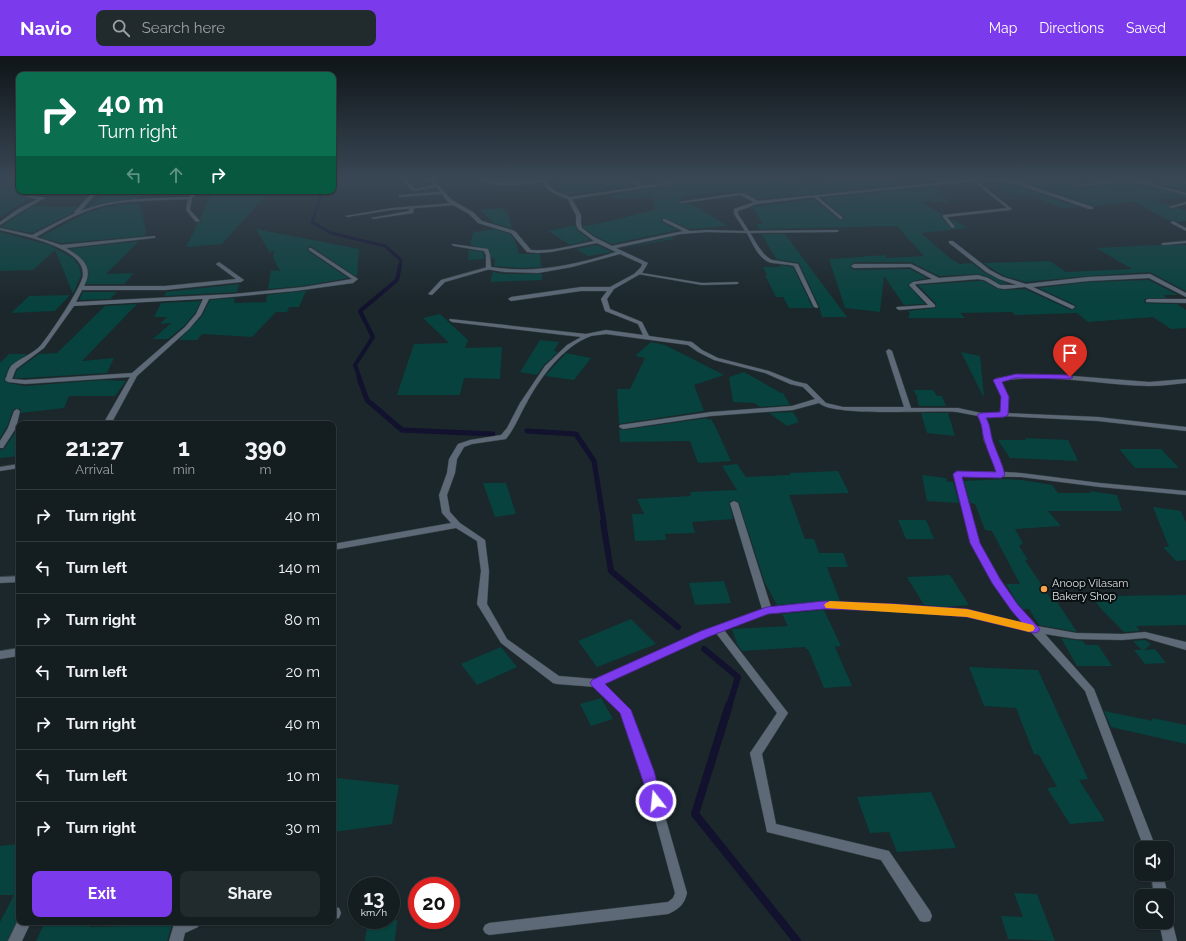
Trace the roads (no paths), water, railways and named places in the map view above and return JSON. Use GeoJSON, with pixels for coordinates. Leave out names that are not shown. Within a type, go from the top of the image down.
{"type":"FeatureCollection","features":[{"type":"Feature","properties":{"kind":"street"},"geometry":{"type":"LineString","coordinates":[[32,237],[66,219]]}},
{"type":"Feature","properties":{"kind":"street"},"geometry":{"type":"LineString","coordinates":[[477,219],[480,222],[513,232],[529,251],[537,252],[596,242]]}},
{"type":"Feature","properties":{"kind":"street"},"geometry":{"type":"LineString","coordinates":[[578,219],[578,226],[596,242],[645,263],[644,267],[638,273],[612,289],[604,299],[608,310],[640,323],[646,336]]}},
{"type":"Feature","properties":{"kind":"street"},"geometry":{"type":"LineString","coordinates":[[740,219],[748,232]]}},
{"type":"Feature","properties":{"kind":"street"},"geometry":{"type":"LineString","coordinates":[[665,220],[689,232]]}},
{"type":"Feature","properties":{"kind":"street"},"geometry":{"type":"LineString","coordinates":[[1173,222],[1186,230]]}},
{"type":"Feature","properties":{"kind":"street"},"geometry":{"type":"LineString","coordinates":[[0,229],[32,237],[75,254],[85,264],[87,275],[72,304],[42,347],[13,368],[8,380],[25,382],[134,375]]}},
{"type":"Feature","properties":{"kind":"street"},"geometry":{"type":"LineString","coordinates":[[611,248],[689,232],[837,231]]}},
{"type":"Feature","properties":{"kind":"street"},"geometry":{"type":"LineString","coordinates":[[59,247],[153,237]]}},
{"type":"Feature","properties":{"kind":"street"},"geometry":{"type":"LineString","coordinates":[[951,242],[988,271],[1001,278],[1027,286],[1072,307]]}},
{"type":"Feature","properties":{"kind":"street"},"geometry":{"type":"LineString","coordinates":[[1163,244],[1186,242]]}},
{"type":"Feature","properties":{"kind":"street"},"geometry":{"type":"LineString","coordinates":[[454,245],[486,250],[488,255],[488,268],[518,272],[562,267],[620,252]]}},
{"type":"Feature","properties":{"kind":"street"},"geometry":{"type":"LineString","coordinates":[[72,304],[207,297],[286,290],[353,281],[355,279],[311,249]]}},
{"type":"Feature","properties":{"kind":"street"},"geometry":{"type":"LineString","coordinates":[[80,288],[165,288],[241,280],[219,264]]}},
{"type":"Feature","properties":{"kind":"street"},"geometry":{"type":"LineString","coordinates":[[854,266],[911,266],[938,280]]}},
{"type":"Feature","properties":{"kind":"street"},"geometry":{"type":"LineString","coordinates":[[899,308],[933,306],[933,304],[912,285],[938,280],[978,277],[986,279],[998,286],[1027,286],[1088,279],[1150,276],[1186,295]]}},
{"type":"Feature","properties":{"kind":"street"},"geometry":{"type":"LineString","coordinates":[[511,299],[581,289],[612,289]]}},
{"type":"Feature","properties":{"kind":"street"},"geometry":{"type":"LineString","coordinates":[[109,421],[134,375],[159,352],[188,329],[193,320],[203,309],[207,297]]}},
{"type":"Feature","properties":{"kind":"street"},"geometry":{"type":"LineString","coordinates":[[1148,301],[1186,301]]}},
{"type":"Feature","properties":{"kind":"street"},"geometry":{"type":"LineString","coordinates":[[452,320],[586,336]]}},
{"type":"Feature","properties":{"kind":"street"},"geometry":{"type":"LineString","coordinates":[[1186,381],[1150,384],[1056,376],[1016,376],[997,380],[1005,397],[1004,415],[981,415],[958,410],[843,409],[824,404],[804,385],[792,383],[767,372],[716,359],[700,351],[690,343],[646,336],[606,332],[593,333],[569,346],[547,367],[532,389],[504,437],[470,442],[461,446],[453,459],[451,473],[443,495],[446,514],[457,525],[481,540],[485,571],[482,604],[504,641],[557,680],[596,683],[718,629],[767,610],[824,605],[967,613],[1034,629],[1076,636],[1122,637],[1145,635],[1186,646]]}},
{"type":"Feature","properties":{"kind":"street"},"geometry":{"type":"LineString","coordinates":[[888,351],[908,409]]}},
{"type":"Feature","properties":{"kind":"street"},"geometry":{"type":"LineString","coordinates":[[622,427],[711,414],[793,408],[820,400]]}},
{"type":"Feature","properties":{"kind":"street"},"geometry":{"type":"LineString","coordinates":[[0,446],[12,428],[17,411]]}},
{"type":"Feature","properties":{"kind":"street"},"geometry":{"type":"LineString","coordinates":[[981,415],[986,425],[988,441],[997,459],[1001,475]]}},
{"type":"Feature","properties":{"kind":"street"},"geometry":{"type":"LineString","coordinates":[[0,469],[16,466]]}},
{"type":"Feature","properties":{"kind":"street"},"geometry":{"type":"LineString","coordinates":[[1147,841],[1089,689],[1034,629],[1011,602],[996,580],[975,543],[957,474],[1028,476],[1100,485],[1186,493]]}},
{"type":"Feature","properties":{"kind":"street"},"geometry":{"type":"LineString","coordinates":[[734,503],[767,610]]}},
{"type":"Feature","properties":{"kind":"street"},"geometry":{"type":"LineString","coordinates":[[336,546],[457,525]]}},
{"type":"Feature","properties":{"kind":"street"},"geometry":{"type":"LineString","coordinates":[[0,580],[16,578]]}},
{"type":"Feature","properties":{"kind":"street"},"geometry":{"type":"LineString","coordinates":[[718,629],[783,713],[756,753],[771,828],[885,855],[925,916]]}},
{"type":"Feature","properties":{"kind":"street"},"geometry":{"type":"LineString","coordinates":[[0,655],[16,652]]}},
{"type":"Feature","properties":{"kind":"street"},"geometry":{"type":"LineString","coordinates":[[15,941],[23,925]]}},
{"type":"Feature","properties":{"kind":"street"},"geometry":{"type":"LineString","coordinates":[[176,941],[179,929],[187,925]]}},
{"type":"Feature","properties":{"kind":"street"},"geometry":{"type":"LineString","coordinates":[[1167,929],[1170,941]]}},
{"type":"Feature","properties":{"kind":"lane"},"geometry":{"type":"LineString","coordinates":[[947,219],[953,227]]}},
{"type":"Feature","properties":{"kind":"lane"},"geometry":{"type":"LineString","coordinates":[[748,232],[764,256],[772,261],[788,262],[796,265],[816,307]]}},
{"type":"Feature","properties":{"kind":"lane"},"geometry":{"type":"LineString","coordinates":[[430,294],[443,281],[488,268]]}},
{"type":"Feature","properties":{"kind":"lane"},"geometry":{"type":"LineString","coordinates":[[638,273],[702,284],[737,284]]}},
{"type":"Feature","properties":{"kind":"lane"},"geometry":{"type":"LineString","coordinates":[[1004,415],[1098,419],[1186,429]]}},
{"type":"Feature","properties":{"kind":"lane"},"geometry":{"type":"LineString","coordinates":[[489,929],[668,908],[674,906],[680,898],[681,893],[647,771],[625,710],[596,683]]}},
{"type":"Feature","properties":{"kind":"waterway"},"geometry":{"type":"LineString","coordinates":[[313,219],[312,222],[331,233],[385,246],[401,260],[400,267]]}},
{"type":"Feature","properties":{"kind":"waterway"},"geometry":{"type":"LineString","coordinates":[[360,379],[355,365],[373,337],[360,311],[397,280],[400,266]]}},
{"type":"Feature","properties":{"kind":"waterway"},"geometry":{"type":"LineString","coordinates":[[359,378],[367,400],[402,430],[493,434]]}},
{"type":"Feature","properties":{"kind":"waterway"},"geometry":{"type":"LineString","coordinates":[[527,431],[576,434],[594,461],[604,523]]}},
{"type":"Feature","properties":{"kind":"waterway"},"geometry":{"type":"LineString","coordinates":[[603,522],[611,571],[678,627]]}},
{"type":"Feature","properties":{"kind":"waterway"},"geometry":{"type":"LineString","coordinates":[[704,649],[738,677],[729,706]]}},
{"type":"Feature","properties":{"kind":"waterway"},"geometry":{"type":"LineString","coordinates":[[729,705],[695,814],[797,941]]}},
{"type":"Feature","properties":{"kind":"place","name":"Anoop Vilasam Bakery Shop"},"geometry":{"type":"Point","coordinates":[1044,589]}}]}
